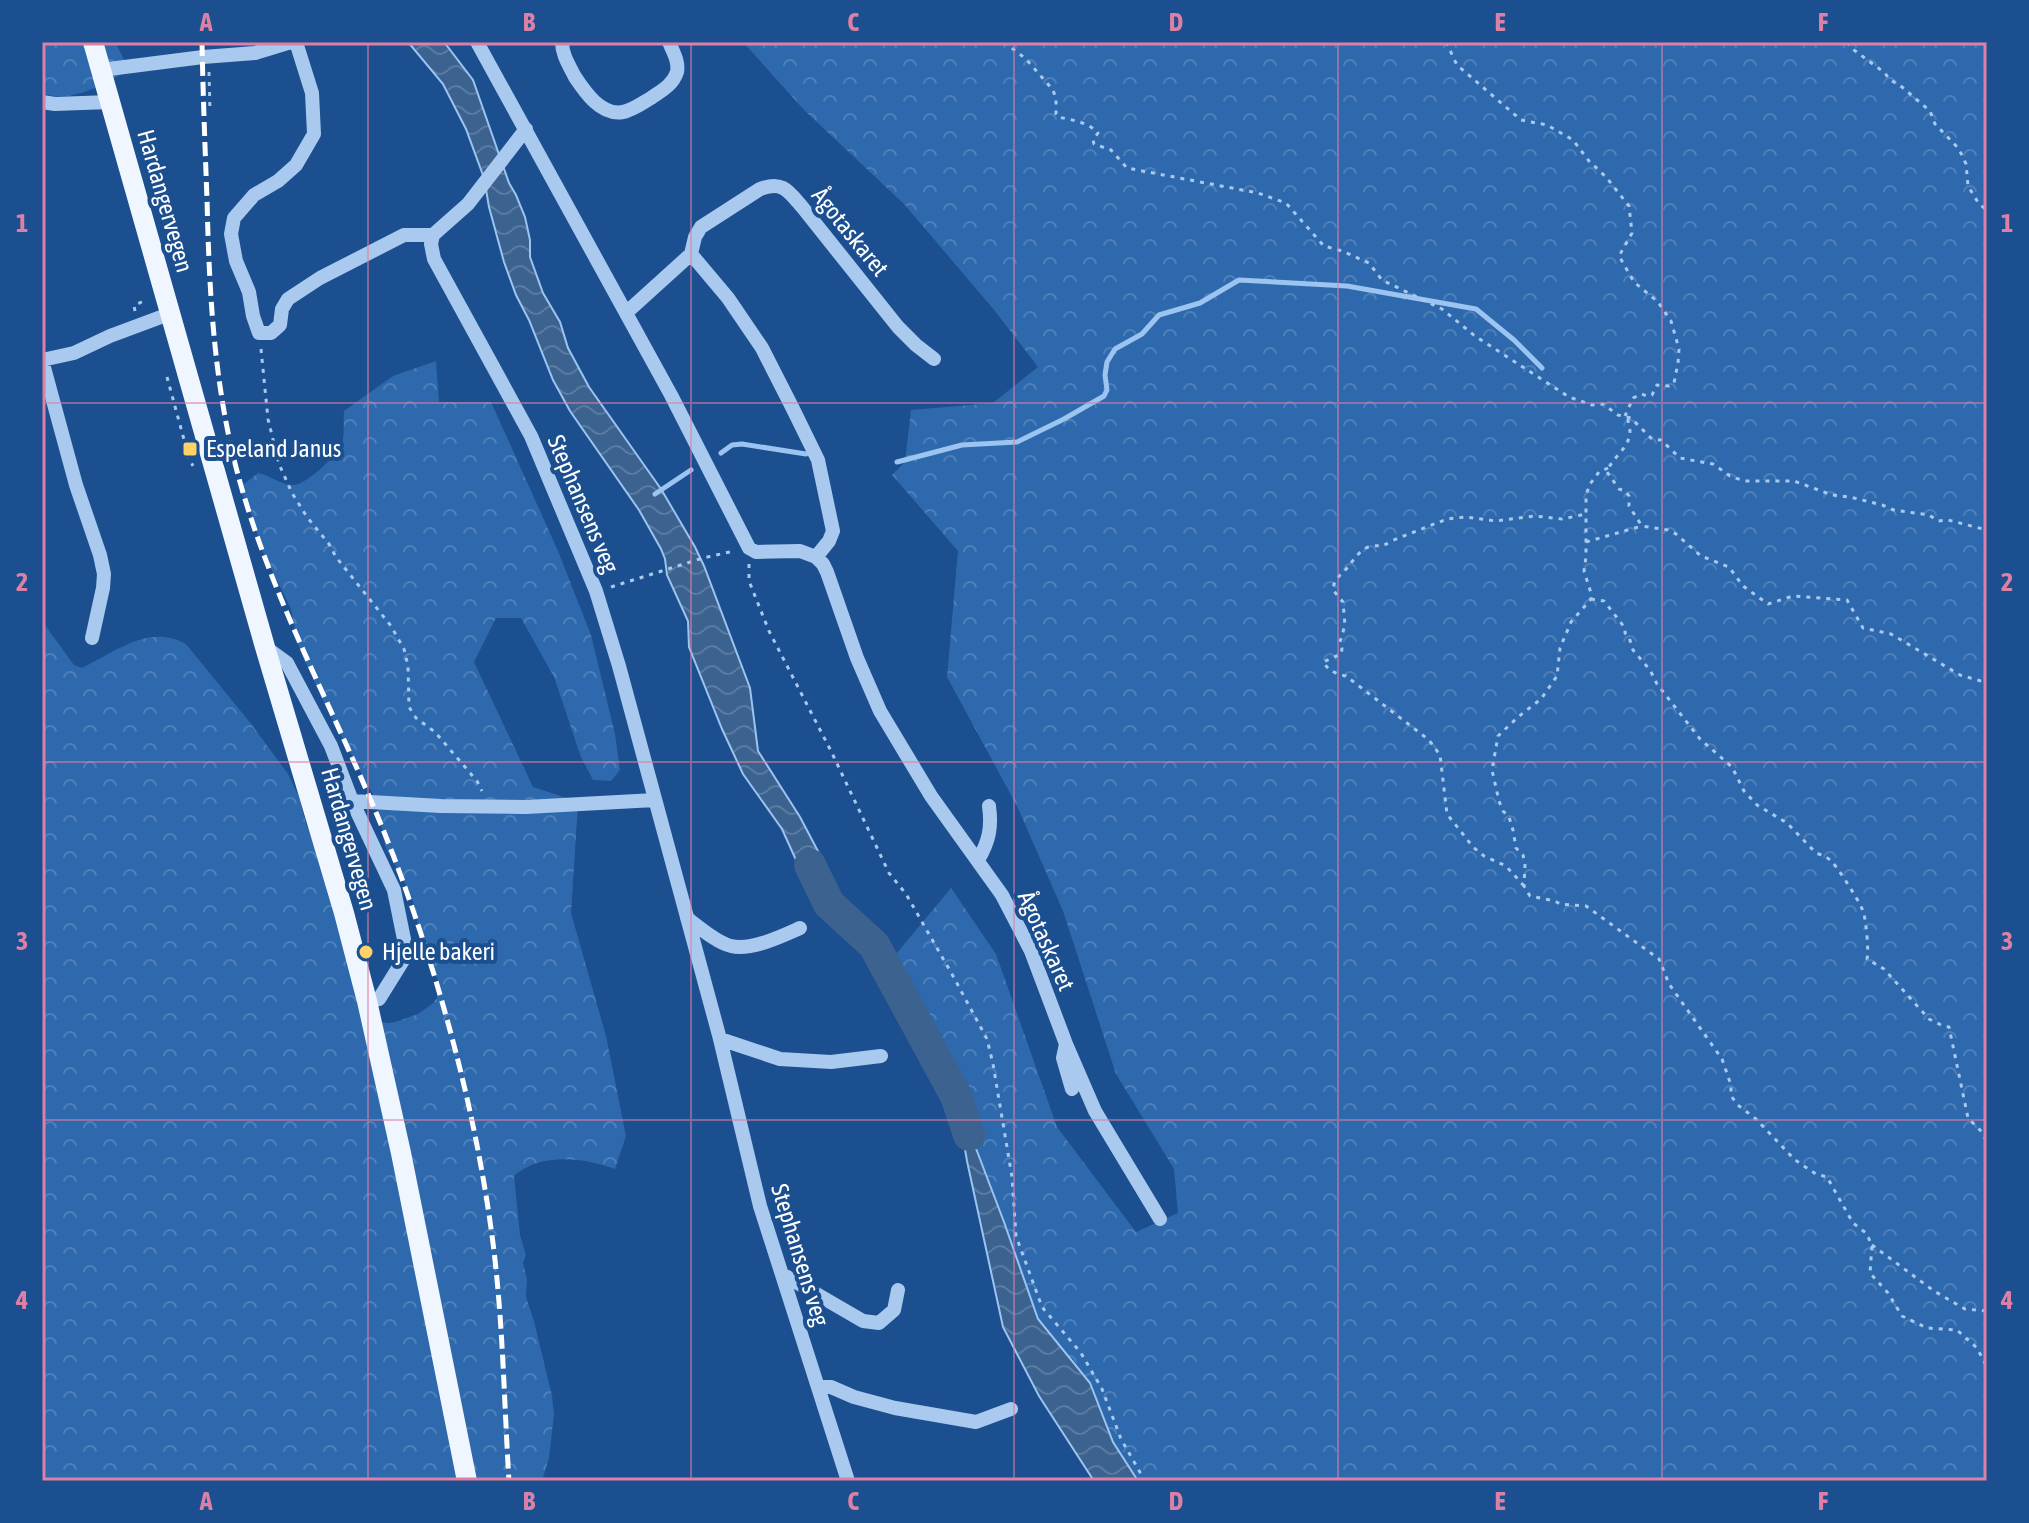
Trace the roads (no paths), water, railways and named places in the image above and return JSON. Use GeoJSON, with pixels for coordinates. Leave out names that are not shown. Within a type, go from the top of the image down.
{"type":"FeatureCollection","features":[{"type":"Feature","properties":{"kind":"main road","name":"Hardangervegen"},"geometry":{"type":"LineString","coordinates":[[93,42],[367,1001],[467,1481]]}},
{"type":"Feature","properties":{"kind":"street"},"geometry":{"type":"LineString","coordinates":[[101,70],[255,53],[293,42],[312,93],[314,134],[296,165],[278,181],[254,195],[234,218],[231,234],[236,261],[249,292],[259,333],[271,333],[280,325],[282,309],[288,299],[320,278],[404,235],[433,235],[468,204],[526,129]]}},
{"type":"Feature","properties":{"kind":"street"},"geometry":{"type":"LineString","coordinates":[[477,42],[627,312],[749,548],[756,552],[800,551],[816,557],[833,531],[818,460],[762,348],[728,298],[691,254]]}},
{"type":"Feature","properties":{"kind":"street"},"geometry":{"type":"LineString","coordinates":[[562,42],[565,59],[591,98],[602,108],[613,112],[635,107],[672,81],[677,70],[669,42]]}},
{"type":"Feature","properties":{"kind":"street"},"geometry":{"type":"LineString","coordinates":[[42,102],[110,102]]}},
{"type":"Feature","properties":{"kind":"street","name":"Ågotaskaret"},"geometry":{"type":"LineString","coordinates":[[627,312],[691,254],[701,227],[760,189],[770,185],[780,186],[803,208],[898,327],[934,359]]}},
{"type":"Feature","properties":{"kind":"street","name":"Stephansens veg"},"geometry":{"type":"LineString","coordinates":[[433,235],[434,259],[531,436],[596,591],[720,1039],[755,1186],[848,1481]]}},
{"type":"Feature","properties":{"kind":"street"},"geometry":{"type":"LineString","coordinates":[[92,638],[104,574],[42,360],[74,353],[169,314]]}},
{"type":"Feature","properties":{"kind":"street","name":"Ågotaskaret"},"geometry":{"type":"LineString","coordinates":[[816,557],[827,572],[857,658],[880,711],[931,796],[1002,895],[1026,941],[1095,1111],[1160,1219]]}},
{"type":"Feature","properties":{"kind":"street"},"geometry":{"type":"LineString","coordinates":[[265,647],[287,663],[331,746],[352,801],[394,890],[407,954],[379,999],[367,1001]]}},
{"type":"Feature","properties":{"kind":"street"},"geometry":{"type":"LineString","coordinates":[[352,801],[526,807],[655,800]]}},
{"type":"Feature","properties":{"kind":"street"},"geometry":{"type":"LineString","coordinates":[[978,860],[990,835],[989,806]]}},
{"type":"Feature","properties":{"kind":"street"},"geometry":{"type":"LineString","coordinates":[[687,918],[732,947],[753,946],[800,928]]}},
{"type":"Feature","properties":{"kind":"street"},"geometry":{"type":"LineString","coordinates":[[720,1039],[780,1059],[831,1062],[881,1056]]}},
{"type":"Feature","properties":{"kind":"street","name":"Ågotaskaret"},"geometry":{"type":"LineString","coordinates":[[1066,1044],[1063,1058],[1072,1089]]}},
{"type":"Feature","properties":{"kind":"street"},"geometry":{"type":"LineString","coordinates":[[782,1274],[863,1321],[879,1323],[894,1310],[898,1290]]}},
{"type":"Feature","properties":{"kind":"street"},"geometry":{"type":"LineString","coordinates":[[818,1387],[831,1387],[895,1408],[976,1422],[1011,1409]]}},
{"type":"Feature","properties":{"kind":"water"},"geometry":{"type":"Polygon","coordinates":[[[408,42],[444,42],[473,80],[509,183],[525,217],[530,257],[543,293],[560,322],[568,348],[589,387],[661,489],[704,566],[750,688],[758,751],[800,817],[832,878],[829,904],[813,890],[782,829],[743,774],[689,647],[688,621],[667,575],[661,549],[639,510],[570,411],[553,380],[504,262],[484,178],[466,129],[443,84],[408,42]]]}},
{"type":"Feature","properties":{"kind":"water"},"geometry":{"type":"Polygon","coordinates":[[[956,1096],[1038,1319],[1090,1383],[1113,1442],[1138,1481],[1094,1481],[1039,1396],[1003,1327],[956,1096]]]}},
{"type":"Feature","properties":{"kind":"waterway"},"geometry":{"type":"LineString","coordinates":[[897,462],[962,445],[1017,442],[1064,419],[1104,396],[1107,390],[1107,362],[1115,349],[1142,334],[1159,315],[1200,303],[1239,280],[1347,286],[1476,309],[1542,368]]}},
{"type":"Feature","properties":{"kind":"waterway"},"geometry":{"type":"LineString","coordinates":[[721,453],[732,445],[742,444],[806,454]]}},
{"type":"Feature","properties":{"kind":"waterway"},"geometry":{"type":"LineString","coordinates":[[655,494],[691,470]]}},
{"type":"Feature","properties":{"kind":"waterway"},"geometry":{"type":"LineString","coordinates":[[810,865],[829,904],[874,945],[956,1096],[969,1135]]}},
{"type":"Feature","properties":{"kind":"railway"},"geometry":{"type":"LineString","coordinates":[[202,42],[211,294],[220,389],[232,451],[264,557],[395,860],[455,1048],[477,1145],[493,1243],[509,1481]]}},
{"type":"Feature","properties":{"kind":"place","name":"Espeland Janus"},"geometry":{"type":"Point","coordinates":[190,449]}},
{"type":"Feature","properties":{"kind":"place","name":"Hjelle bakeri"},"geometry":{"type":"Point","coordinates":[366,952]}}]}
